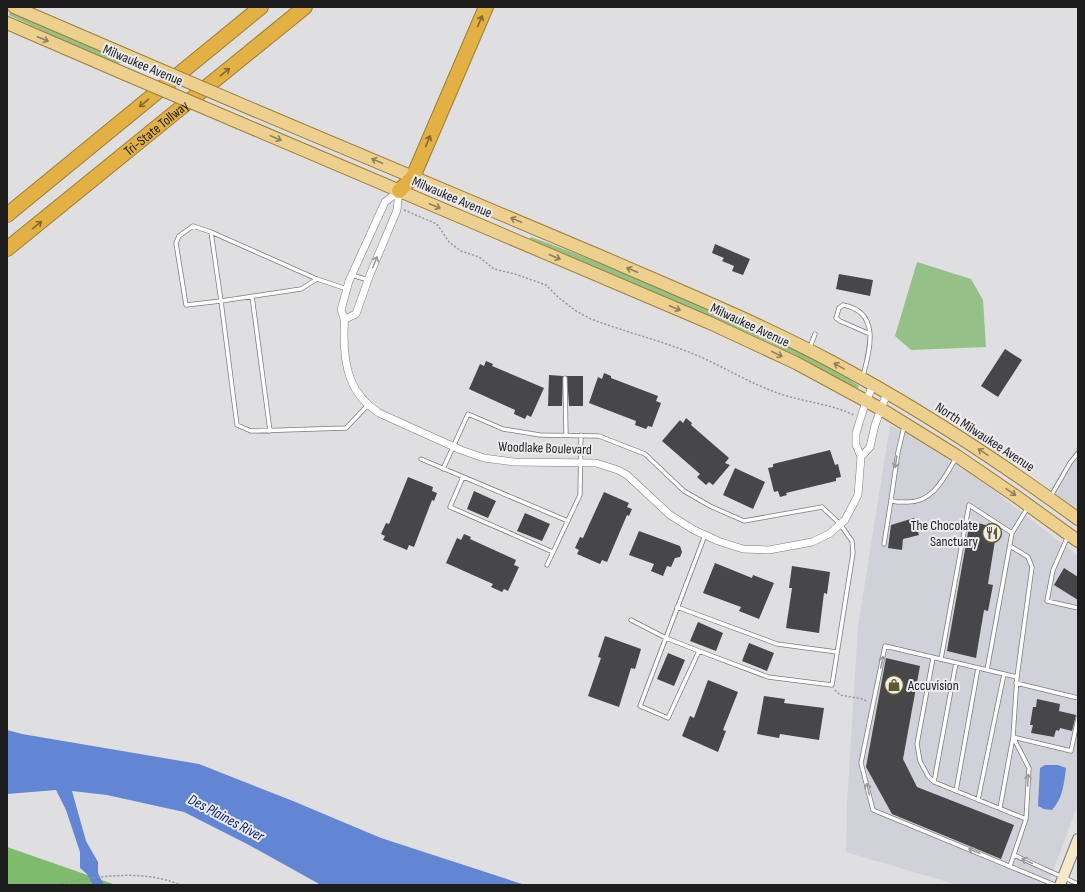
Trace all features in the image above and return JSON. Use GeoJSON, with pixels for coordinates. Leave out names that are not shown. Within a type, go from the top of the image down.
{"type":"FeatureCollection","features":[{"type":"Feature","properties":{"kind":"highway","name":"Tri-State Tollway"},"geometry":{"type":"LineString","coordinates":[[7,215],[261,7]]}},
{"type":"Feature","properties":{"kind":"highway","name":"Tri-State Tollway"},"geometry":{"type":"LineString","coordinates":[[7,249],[305,7]]}},
{"type":"Feature","properties":{"kind":"highway"},"geometry":{"type":"LineString","coordinates":[[399,191],[413,176],[486,7]]}},
{"type":"Feature","properties":{"kind":"main road","name":"Milwaukee Avenue"},"geometry":{"type":"LineString","coordinates":[[14,7],[714,305],[809,350],[868,382]]}},
{"type":"Feature","properties":{"kind":"main road","name":"Milwaukee Avenue"},"geometry":{"type":"LineString","coordinates":[[7,24],[742,337],[802,366],[881,409]]}},
{"type":"Feature","properties":{"kind":"main road","name":"North Milwaukee Avenue"},"geometry":{"type":"LineString","coordinates":[[868,382],[964,439],[1075,515]]}},
{"type":"Feature","properties":{"kind":"main road"},"geometry":{"type":"LineString","coordinates":[[881,409],[957,456],[1029,505],[1073,538]]}},
{"type":"Feature","properties":{"kind":"main road"},"geometry":{"type":"LineString","coordinates":[[1062,881],[1078,839]]}},
{"type":"Feature","properties":{"kind":"street","name":"Woodlake Boulevard"},"geometry":{"type":"LineString","coordinates":[[399,191],[385,202],[352,275],[340,310],[345,319],[344,334],[346,368],[356,391],[368,405],[379,413],[452,446],[484,458],[514,462],[596,463],[618,470],[627,475],[670,515],[705,535],[743,549],[769,550],[812,542],[829,534],[840,524],[852,508],[858,495],[861,457],[856,445],[856,433],[866,401],[868,382]]}},
{"type":"Feature","properties":{"kind":"street"},"geometry":{"type":"LineString","coordinates":[[345,319],[356,314],[368,280],[397,210],[399,191]]}},
{"type":"Feature","properties":{"kind":"street","name":"Woodlake Boulevard"},"geometry":{"type":"LineString","coordinates":[[861,457],[870,447],[872,434],[888,393]]}},
{"type":"Feature","properties":{"kind":"lane"},"geometry":{"type":"LineString","coordinates":[[317,278],[301,289],[186,305],[176,243],[179,236],[193,226],[211,232],[346,290]]}},
{"type":"Feature","properties":{"kind":"lane"},"geometry":{"type":"LineString","coordinates":[[211,232],[236,425],[251,431],[346,428],[368,405]]}},
{"type":"Feature","properties":{"kind":"lane"},"geometry":{"type":"LineString","coordinates":[[352,275],[368,280]]}},
{"type":"Feature","properties":{"kind":"lane"},"geometry":{"type":"LineString","coordinates":[[252,296],[270,431]]}},
{"type":"Feature","properties":{"kind":"lane"},"geometry":{"type":"LineString","coordinates":[[868,382],[870,348],[870,334],[870,330],[866,319],[858,310],[843,305],[839,308],[836,318],[870,334]]}},
{"type":"Feature","properties":{"kind":"lane"},"geometry":{"type":"LineString","coordinates":[[809,350],[815,334]]}},
{"type":"Feature","properties":{"kind":"lane"},"geometry":{"type":"LineString","coordinates":[[565,378],[566,435]]}},
{"type":"Feature","properties":{"kind":"lane"},"geometry":{"type":"LineString","coordinates":[[443,469],[452,446],[468,414],[503,429],[540,435],[599,436],[645,454],[684,490],[710,506],[744,521],[822,507],[840,524],[852,541],[853,553],[832,685],[768,677],[666,638],[631,620]]}},
{"type":"Feature","properties":{"kind":"lane"},"geometry":{"type":"LineString","coordinates":[[884,544],[898,452],[905,424]]}},
{"type":"Feature","properties":{"kind":"lane"},"geometry":{"type":"LineString","coordinates":[[547,565],[580,495],[582,435]]}},
{"type":"Feature","properties":{"kind":"lane"},"geometry":{"type":"LineString","coordinates":[[1049,498],[1078,453]]}},
{"type":"Feature","properties":{"kind":"lane"},"geometry":{"type":"LineString","coordinates":[[891,500],[894,502],[922,500],[939,486],[957,456]]}},
{"type":"Feature","properties":{"kind":"lane"},"geometry":{"type":"LineString","coordinates":[[420,460],[568,521]]}},
{"type":"Feature","properties":{"kind":"lane"},"geometry":{"type":"LineString","coordinates":[[463,477],[450,507],[553,552]]}},
{"type":"Feature","properties":{"kind":"lane"},"geometry":{"type":"LineString","coordinates":[[941,659],[969,505],[1012,533]]}},
{"type":"Feature","properties":{"kind":"lane"},"geometry":{"type":"LineString","coordinates":[[987,670],[1012,533],[1029,505]]}},
{"type":"Feature","properties":{"kind":"lane"},"geometry":{"type":"LineString","coordinates":[[699,651],[668,718],[640,706],[705,535]]}},
{"type":"Feature","properties":{"kind":"lane"},"geometry":{"type":"LineString","coordinates":[[1073,538],[1052,570],[1047,601],[1078,608]]}},
{"type":"Feature","properties":{"kind":"lane"},"geometry":{"type":"LineString","coordinates":[[1000,808],[1014,737],[1016,683],[1032,567],[1028,557],[1010,546]]}},
{"type":"Feature","properties":{"kind":"lane"},"geometry":{"type":"LineString","coordinates":[[678,607],[777,644],[837,652]]}},
{"type":"Feature","properties":{"kind":"lane"},"geometry":{"type":"LineString","coordinates":[[1017,678],[886,646],[861,763],[873,810],[1055,885]]}},
{"type":"Feature","properties":{"kind":"lane"},"geometry":{"type":"LineString","coordinates":[[933,658],[917,744],[920,761],[928,776],[934,782],[1026,819]]}},
{"type":"Feature","properties":{"kind":"lane"},"geometry":{"type":"LineString","coordinates":[[934,782],[956,663]]}},
{"type":"Feature","properties":{"kind":"lane"},"geometry":{"type":"LineString","coordinates":[[956,791],[978,668]]}},
{"type":"Feature","properties":{"kind":"lane"},"geometry":{"type":"LineString","coordinates":[[978,800],[1004,674]]}},
{"type":"Feature","properties":{"kind":"lane"},"geometry":{"type":"LineString","coordinates":[[1016,683],[1078,698]]}},
{"type":"Feature","properties":{"kind":"lane"},"geometry":{"type":"LineString","coordinates":[[1014,737],[1071,751],[1078,718]]}},
{"type":"Feature","properties":{"kind":"lane"},"geometry":{"type":"LineString","coordinates":[[1010,866],[1026,819],[1029,768],[1014,737]]}},
{"type":"Feature","properties":{"kind":"lane"},"geometry":{"type":"LineString","coordinates":[[1014,855],[1062,881],[1078,884]]}},
{"type":"Feature","properties":{"kind":"path"},"geometry":{"type":"LineString","coordinates":[[404,210],[437,224],[453,245],[479,257],[494,269],[515,274],[546,285],[559,298],[576,311],[591,319],[704,358],[757,385],[780,394],[795,399],[828,405],[855,416]]}},
{"type":"Feature","properties":{"kind":"path"},"geometry":{"type":"LineString","coordinates":[[832,685],[840,695],[863,699],[873,706]]}},
{"type":"Feature","properties":{"kind":"path"},"geometry":{"type":"LineString","coordinates":[[54,885],[123,875],[170,881],[180,885]]}},
{"type":"Feature","properties":{"kind":"shaded area"},"geometry":{"type":"Polygon","coordinates":[[[890,425],[913,437],[975,476],[1078,556],[1078,804],[1048,885],[958,885],[846,852],[847,803],[858,626],[890,425]]]}},
{"type":"Feature","properties":{"kind":"shaded area"},"geometry":{"type":"Polygon","coordinates":[[[1078,445],[1078,512],[1049,491],[1078,445]]]}},
{"type":"Feature","properties":{"kind":"green space"},"geometry":{"type":"Polygon","coordinates":[[[10,12],[123,60],[118,64],[9,15],[10,12]]]}},
{"type":"Feature","properties":{"kind":"green space"},"geometry":{"type":"Polygon","coordinates":[[[531,237],[621,272],[739,323],[838,372],[859,386],[858,388],[848,384],[768,342],[530,239],[531,237]]]}},
{"type":"Feature","properties":{"kind":"green space"},"geometry":{"type":"Polygon","coordinates":[[[917,262],[971,279],[983,300],[986,347],[911,350],[895,336],[917,262]]]}},
{"type":"Feature","properties":{"kind":"green space"},"geometry":{"type":"Polygon","coordinates":[[[7,847],[116,885],[7,885],[7,847]]]}},
{"type":"Feature","properties":{"kind":"water","name":"Des Plaines River"},"geometry":{"type":"Polygon","coordinates":[[[7,730],[22,734],[199,764],[381,838],[525,885],[321,885],[249,845],[184,812],[107,795],[72,791],[86,841],[98,862],[98,873],[104,885],[93,885],[87,874],[80,868],[80,852],[66,810],[56,790],[7,794],[7,730]]]}},
{"type":"Feature","properties":{"kind":"water"},"geometry":{"type":"Polygon","coordinates":[[[1045,765],[1058,765],[1066,768],[1061,795],[1052,810],[1044,809],[1038,806],[1040,768],[1045,765]]]}},
{"type":"Feature","properties":{"kind":"building"},"geometry":{"type":"Polygon","coordinates":[[[715,244],[750,259],[743,275],[732,271],[734,266],[722,261],[724,258],[712,253],[715,244]]]}},
{"type":"Feature","properties":{"kind":"building"},"geometry":{"type":"Polygon","coordinates":[[[839,274],[873,280],[870,296],[836,289],[839,274]]]}},
{"type":"Feature","properties":{"kind":"building"},"geometry":{"type":"Polygon","coordinates":[[[1005,349],[1022,360],[998,397],[981,386],[1005,349]]]}},
{"type":"Feature","properties":{"kind":"building"},"geometry":{"type":"Polygon","coordinates":[[[486,361],[493,364],[492,366],[544,388],[531,417],[527,415],[525,419],[514,414],[515,410],[469,389],[480,364],[484,366],[486,361]]]}},
{"type":"Feature","properties":{"kind":"building"},"geometry":{"type":"Polygon","coordinates":[[[604,373],[611,376],[611,378],[658,396],[656,401],[661,403],[652,427],[648,426],[646,429],[635,425],[636,421],[589,403],[598,377],[602,379],[604,373]]]}},
{"type":"Feature","properties":{"kind":"building"},"geometry":{"type":"Polygon","coordinates":[[[549,375],[563,376],[562,406],[548,406],[549,375]]]}},
{"type":"Feature","properties":{"kind":"building"},"geometry":{"type":"Polygon","coordinates":[[[567,376],[583,376],[583,406],[569,406],[567,376]]]}},
{"type":"Feature","properties":{"kind":"building"},"geometry":{"type":"Polygon","coordinates":[[[686,418],[692,423],[691,425],[729,458],[725,463],[730,465],[713,485],[709,482],[706,485],[697,477],[700,474],[662,441],[680,420],[683,423],[686,418]]]}},
{"type":"Feature","properties":{"kind":"building"},"geometry":{"type":"Polygon","coordinates":[[[830,450],[835,465],[838,464],[841,477],[836,478],[836,481],[786,493],[787,495],[780,497],[778,491],[774,492],[768,468],[773,467],[773,464],[830,450]]]}},
{"type":"Feature","properties":{"kind":"building"},"geometry":{"type":"Polygon","coordinates":[[[735,468],[765,482],[753,509],[723,495],[735,468]]]}},
{"type":"Feature","properties":{"kind":"building"},"geometry":{"type":"Polygon","coordinates":[[[408,477],[433,487],[432,491],[437,493],[434,501],[432,500],[414,547],[409,545],[407,550],[383,540],[385,536],[381,534],[386,523],[389,524],[408,477]]]}},
{"type":"Feature","properties":{"kind":"building"},"geometry":{"type":"Polygon","coordinates":[[[474,491],[496,501],[488,518],[467,509],[474,491]]]}},
{"type":"Feature","properties":{"kind":"building"},"geometry":{"type":"Polygon","coordinates":[[[604,492],[629,503],[627,507],[632,509],[629,516],[627,515],[607,562],[602,560],[600,564],[577,554],[579,550],[575,548],[580,537],[583,538],[604,492]]]}},
{"type":"Feature","properties":{"kind":"building"},"geometry":{"type":"Polygon","coordinates":[[[525,513],[550,524],[542,541],[517,531],[525,513]]]}},
{"type":"Feature","properties":{"kind":"building"},"geometry":{"type":"Polygon","coordinates":[[[914,518],[919,535],[903,539],[902,550],[888,548],[891,525],[914,518]]]}},
{"type":"Feature","properties":{"kind":"building"},"geometry":{"type":"Polygon","coordinates":[[[970,521],[997,528],[988,584],[993,585],[988,611],[984,610],[976,658],[947,651],[970,521]]]}},
{"type":"Feature","properties":{"kind":"building"},"geometry":{"type":"Polygon","coordinates":[[[639,531],[680,546],[682,552],[680,557],[675,558],[671,567],[667,566],[663,576],[651,571],[654,564],[629,555],[639,531]]]}},
{"type":"Feature","properties":{"kind":"building"},"geometry":{"type":"Polygon","coordinates":[[[464,534],[471,537],[470,539],[516,560],[514,565],[519,567],[508,591],[504,589],[502,592],[491,587],[493,584],[446,563],[457,538],[461,540],[464,534]]]}},
{"type":"Feature","properties":{"kind":"building"},"geometry":{"type":"Polygon","coordinates":[[[715,563],[752,578],[753,575],[774,583],[759,619],[739,611],[741,607],[703,593],[715,563]]]}},
{"type":"Feature","properties":{"kind":"building"},"geometry":{"type":"Polygon","coordinates":[[[792,566],[830,572],[827,594],[824,593],[819,633],[786,628],[792,588],[789,588],[792,566]]]}},
{"type":"Feature","properties":{"kind":"building"},"geometry":{"type":"Polygon","coordinates":[[[1064,568],[1078,577],[1078,600],[1054,585],[1064,568]]]}},
{"type":"Feature","properties":{"kind":"building"},"geometry":{"type":"Polygon","coordinates":[[[698,622],[723,633],[716,651],[690,641],[698,622]]]}},
{"type":"Feature","properties":{"kind":"building"},"geometry":{"type":"Polygon","coordinates":[[[605,636],[641,649],[635,669],[631,668],[619,707],[588,696],[601,658],[598,657],[605,636]]]}},
{"type":"Feature","properties":{"kind":"building"},"geometry":{"type":"Polygon","coordinates":[[[749,643],[774,653],[767,671],[742,661],[749,643]]]}},
{"type":"Feature","properties":{"kind":"building"},"geometry":{"type":"Polygon","coordinates":[[[668,653],[685,660],[674,686],[657,679],[668,653]]]}},
{"type":"Feature","properties":{"kind":"building"},"geometry":{"type":"Polygon","coordinates":[[[886,658],[920,666],[903,759],[917,787],[1014,825],[1001,859],[892,814],[866,767],[886,658]]]}},
{"type":"Feature","properties":{"kind":"building"},"geometry":{"type":"Polygon","coordinates":[[[708,680],[738,692],[723,730],[726,731],[718,752],[682,736],[690,716],[694,718],[708,680]]]}},
{"type":"Feature","properties":{"kind":"building"},"geometry":{"type":"Polygon","coordinates":[[[764,696],[785,699],[784,703],[824,708],[819,740],[780,734],[779,738],[757,734],[764,696]]]}},
{"type":"Feature","properties":{"kind":"building"},"geometry":{"type":"Polygon","coordinates":[[[1037,699],[1060,704],[1059,711],[1076,715],[1072,731],[1060,728],[1059,731],[1056,730],[1054,737],[1031,733],[1033,725],[1030,725],[1033,707],[1036,707],[1037,699]]]}},
{"type":"Feature","properties":{"kind":"place","name":"The Chocolate Sanctuary"},"geometry":{"type":"Point","coordinates":[992,533]}},
{"type":"Feature","properties":{"kind":"place","name":"Accuvision"},"geometry":{"type":"Point","coordinates":[894,685]}}]}
